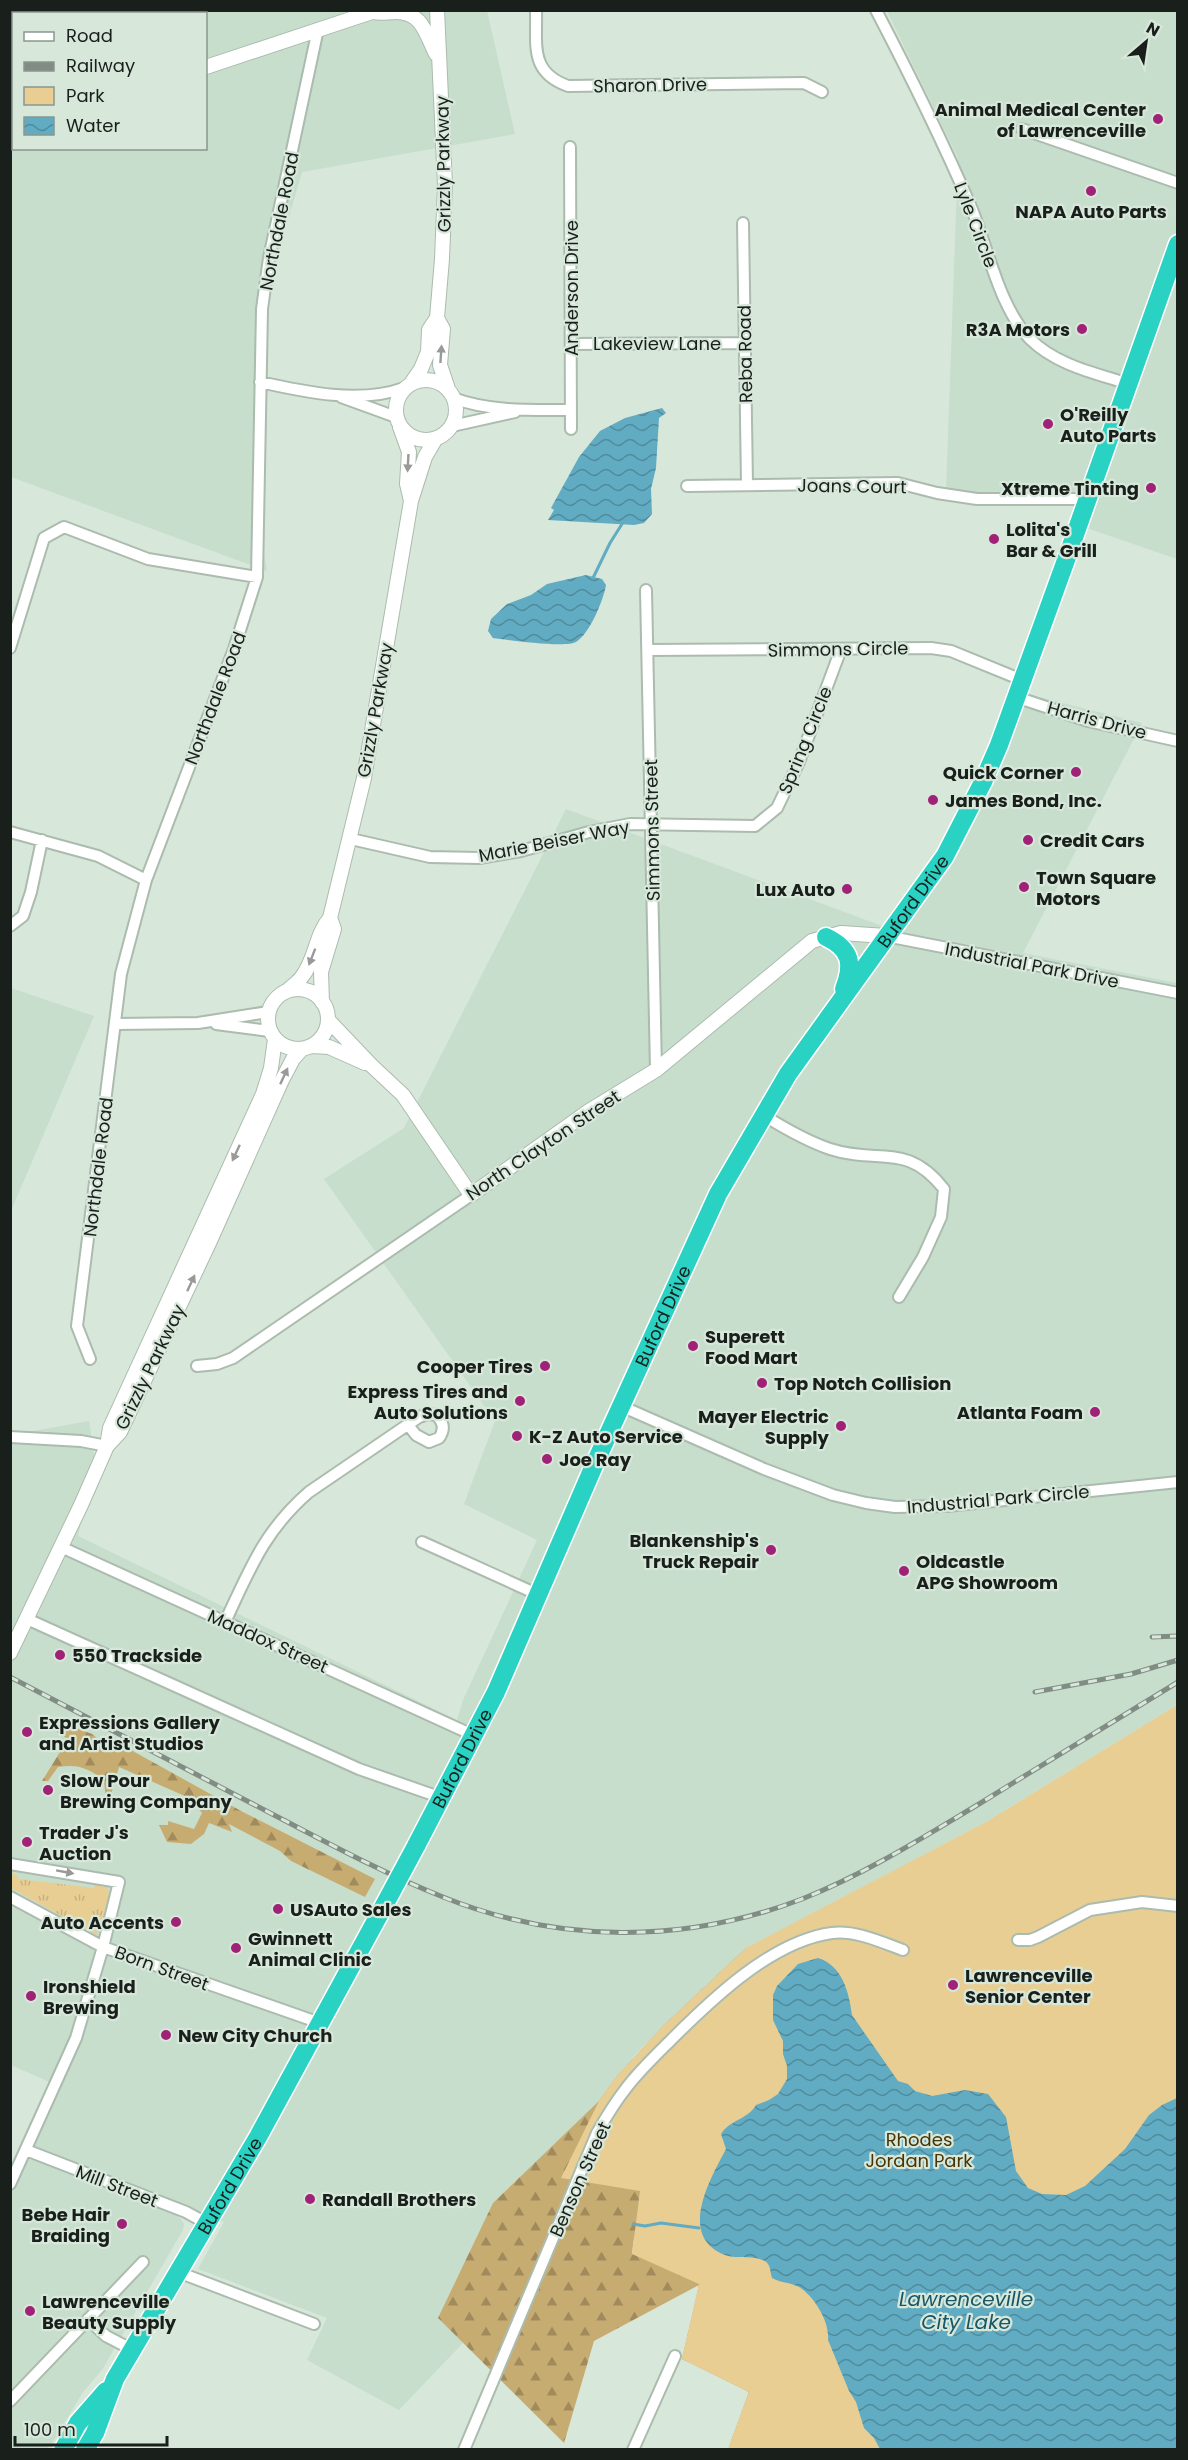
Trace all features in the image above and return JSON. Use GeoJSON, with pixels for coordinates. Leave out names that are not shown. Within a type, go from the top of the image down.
{"type":"FeatureCollection","features":[{"type":"Feature","properties":{"kind":"highway","name":"Buford Drive"},"geometry":{"type":"LineString","coordinates":[[85,2450],[95,2433],[116,2379],[258,2137],[475,1736],[700,1229],[763,1114],[886,936],[945,856],[991,764],[1178,244]]}},
{"type":"Feature","properties":{"kind":"highway"},"geometry":{"type":"LineString","coordinates":[[826,937],[838,943],[848,958],[850,974],[839,1004]]}},
{"type":"Feature","properties":{"kind":"highway","name":"Buford Drive"},"geometry":{"type":"LineString","coordinates":[[60,2447],[116,2379]]}},
{"type":"Feature","properties":{"kind":"street","name":"Grizzly Parkway"},"geometry":{"type":"LineString","coordinates":[[408,385],[421,369],[428,352],[429,330],[436,318],[446,202],[437,10]]}},
{"type":"Feature","properties":{"kind":"street","name":"Sharon Drive"},"geometry":{"type":"LineString","coordinates":[[536,10],[537,58],[547,75],[568,86],[804,83],[822,92]]}},
{"type":"Feature","properties":{"kind":"street","name":"Lyle Circle"},"geometry":{"type":"LineString","coordinates":[[876,10],[924,102],[972,210],[1003,294],[1019,324],[1028,337],[1063,362],[1129,384]]}},
{"type":"Feature","properties":{"kind":"street"},"geometry":{"type":"LineString","coordinates":[[207,67],[375,11],[405,13],[417,19],[426,29],[441,60]]}},
{"type":"Feature","properties":{"kind":"street","name":"Northdale Road"},"geometry":{"type":"LineString","coordinates":[[90,1359],[77,1326],[121,974],[146,880],[234,649],[257,576],[260,334],[269,258],[318,29]]}},
{"type":"Feature","properties":{"kind":"street"},"geometry":{"type":"LineString","coordinates":[[1022,129],[1178,183]]}},
{"type":"Feature","properties":{"kind":"street","name":"Anderson Drive"},"geometry":{"type":"LineString","coordinates":[[570,147],[571,429]]}},
{"type":"Feature","properties":{"kind":"street","name":"Reba Road"},"geometry":{"type":"LineString","coordinates":[[743,223],[747,484]]}},
{"type":"Feature","properties":{"kind":"street","name":"Grizzly Parkway"},"geometry":{"type":"LineString","coordinates":[[436,318],[443,329],[440,365],[451,393]]}},
{"type":"Feature","properties":{"kind":"street","name":"Lakeview Lane"},"geometry":{"type":"LineString","coordinates":[[571,344],[744,343]]}},
{"type":"Feature","properties":{"kind":"street"},"geometry":{"type":"LineString","coordinates":[[260,382],[335,395],[386,395],[408,385],[431,380],[470,404],[522,410],[571,410]]}},
{"type":"Feature","properties":{"kind":"street"},"geometry":{"type":"LineString","coordinates":[[398,422],[398,397],[408,385]]}},
{"type":"Feature","properties":{"kind":"street"},"geometry":{"type":"LineString","coordinates":[[335,395],[398,422],[416,439],[426,440],[436,438],[452,426],[455,417],[451,393]]}},
{"type":"Feature","properties":{"kind":"street"},"geometry":{"type":"LineString","coordinates":[[452,426],[522,410]]}},
{"type":"Feature","properties":{"kind":"street","name":"Grizzly Parkway"},"geometry":{"type":"LineString","coordinates":[[398,422],[409,452],[407,484],[411,501]]}},
{"type":"Feature","properties":{"kind":"street","name":"Grizzly Parkway"},"geometry":{"type":"LineString","coordinates":[[286,991],[301,979],[309,966],[322,927],[330,918],[351,839],[376,711],[411,501],[424,457],[436,438]]}},
{"type":"Feature","properties":{"kind":"street","name":"Joans Court"},"geometry":{"type":"LineString","coordinates":[[687,486],[898,483],[937,493],[977,499],[1088,499]]}},
{"type":"Feature","properties":{"kind":"street"},"geometry":{"type":"LineString","coordinates":[[10,648],[16,616],[44,538],[64,527],[148,559],[257,576]]}},
{"type":"Feature","properties":{"kind":"street","name":"Simmons Street"},"geometry":{"type":"LineString","coordinates":[[646,590],[656,1070]]}},
{"type":"Feature","properties":{"kind":"street","name":"Simmons Circle"},"geometry":{"type":"LineString","coordinates":[[648,650],[931,648],[951,651],[1019,688]]}},
{"type":"Feature","properties":{"kind":"street","name":"Spring Circle"},"geometry":{"type":"LineString","coordinates":[[651,825],[755,826],[777,808],[799,762],[841,649]]}},
{"type":"Feature","properties":{"kind":"street","name":"Harris Drive"},"geometry":{"type":"LineString","coordinates":[[1019,688],[1088,721],[1178,741]]}},
{"type":"Feature","properties":{"kind":"street","name":"Marie Beiser Way"},"geometry":{"type":"LineString","coordinates":[[351,839],[430,857],[479,858],[521,851],[589,832],[630,824],[651,825]]}},
{"type":"Feature","properties":{"kind":"street"},"geometry":{"type":"LineString","coordinates":[[10,832],[98,856],[146,880]]}},
{"type":"Feature","properties":{"kind":"street"},"geometry":{"type":"LineString","coordinates":[[10,926],[23,916],[31,892],[42,840]]}},
{"type":"Feature","properties":{"kind":"street","name":"Grizzly Parkway"},"geometry":{"type":"LineString","coordinates":[[322,1002],[321,972],[334,928],[330,918]]}},
{"type":"Feature","properties":{"kind":"street","name":"North Clayton Street"},"geometry":{"type":"LineString","coordinates":[[197,1366],[217,1364],[233,1358],[590,1111],[656,1070],[812,940],[841,933],[886,936]]}},
{"type":"Feature","properties":{"kind":"street","name":"Industrial Park Drive"},"geometry":{"type":"LineString","coordinates":[[886,936],[1178,993]]}},
{"type":"Feature","properties":{"kind":"street"},"geometry":{"type":"LineString","coordinates":[[272,1035],[268,1012],[278,996],[286,991],[306,990],[322,1002],[328,1020],[403,1095],[471,1195]]}},
{"type":"Feature","properties":{"kind":"street"},"geometry":{"type":"LineString","coordinates":[[115,1024],[198,1023],[268,1012]]}},
{"type":"Feature","properties":{"kind":"street"},"geometry":{"type":"LineString","coordinates":[[307,1048],[324,1035],[328,1020]]}},
{"type":"Feature","properties":{"kind":"street"},"geometry":{"type":"LineString","coordinates":[[198,1023],[272,1035],[292,1049],[329,1047],[372,1066]]}},
{"type":"Feature","properties":{"kind":"street","name":"Grizzly Parkway"},"geometry":{"type":"LineString","coordinates":[[106,1446],[110,1428],[263,1094],[271,1068],[272,1035]]}},
{"type":"Feature","properties":{"kind":"street","name":"Grizzly Parkway"},"geometry":{"type":"LineString","coordinates":[[106,1446],[120,1432],[210,1243],[282,1080],[293,1059],[307,1048]]}},
{"type":"Feature","properties":{"kind":"street"},"geometry":{"type":"LineString","coordinates":[[763,1114],[790,1131],[831,1150],[909,1159],[931,1172],[944,1189],[941,1217],[923,1257],[899,1297]]}},
{"type":"Feature","properties":{"kind":"street","name":"Industrial Park Circle"},"geometry":{"type":"LineString","coordinates":[[621,1406],[810,1488],[866,1503],[920,1508],[1178,1482]]}},
{"type":"Feature","properties":{"kind":"street"},"geometry":{"type":"LineString","coordinates":[[225,1622],[264,1541],[284,1515],[309,1492],[408,1425]]}},
{"type":"Feature","properties":{"kind":"street"},"geometry":{"type":"LineString","coordinates":[[10,1437],[81,1441],[106,1446],[10,1653]]}},
{"type":"Feature","properties":{"kind":"street"},"geometry":{"type":"LineString","coordinates":[[422,1542],[539,1595]]}},
{"type":"Feature","properties":{"kind":"street","name":"Maddox Street"},"geometry":{"type":"LineString","coordinates":[[61,1547],[475,1736]]}},
{"type":"Feature","properties":{"kind":"street"},"geometry":{"type":"LineString","coordinates":[[27,1619],[359,1768],[442,1798]]}},
{"type":"Feature","properties":{"kind":"street"},"geometry":{"type":"LineString","coordinates":[[10,1864],[119,1882],[104,1947],[76,2038],[10,2184]]}},
{"type":"Feature","properties":{"kind":"street","name":"Born Street"},"geometry":{"type":"LineString","coordinates":[[10,1897],[104,1947],[320,2023]]}},
{"type":"Feature","properties":{"kind":"street"},"geometry":{"type":"LineString","coordinates":[[1018,1940],[1029,1941],[1090,1910],[1142,1902],[1178,1906]]}},
{"type":"Feature","properties":{"kind":"street","name":"Benson Street"},"geometry":{"type":"LineString","coordinates":[[464,2450],[597,2133],[614,2105],[643,2068],[727,1987],[761,1962],[804,1940],[841,1932],[862,1936],[903,1950]]}},
{"type":"Feature","properties":{"kind":"street","name":"Mill Street"},"geometry":{"type":"LineString","coordinates":[[26,2150],[186,2212],[207,2223]]}},
{"type":"Feature","properties":{"kind":"street"},"geometry":{"type":"LineString","coordinates":[[10,2400],[143,2262]]}},
{"type":"Feature","properties":{"kind":"street"},"geometry":{"type":"LineString","coordinates":[[178,2272],[314,2324]]}},
{"type":"Feature","properties":{"kind":"street"},"geometry":{"type":"LineString","coordinates":[[88,2319],[106,2336],[133,2350]]}},
{"type":"Feature","properties":{"kind":"street"},"geometry":{"type":"LineString","coordinates":[[633,2450],[675,2356]]}},
{"type":"Feature","properties":{"kind":"shaded area"},"geometry":{"type":"Polygon","coordinates":[[[10,11],[344,11],[343,24],[377,20],[398,11],[487,11],[515,134],[302,172],[271,278],[253,502],[267,571],[11,477],[10,11]]]}},
{"type":"Feature","properties":{"kind":"shaded area"},"geometry":{"type":"Polygon","coordinates":[[[887,11],[1177,11],[1177,559],[1078,525],[1088,495],[946,492],[958,158],[887,11]]]}},
{"type":"Feature","properties":{"kind":"shaded area"},"geometry":{"type":"Polygon","coordinates":[[[1023,693],[1142,723],[1023,953],[1177,983],[1177,1705],[986,1822],[746,1949],[633,2057],[462,2344],[399,2410],[307,2360],[327,2318],[198,2269],[224,2222],[35,2146],[61,2087],[11,2065],[11,1435],[89,1421],[95,1462],[78,1536],[457,1720],[463,1700],[537,1540],[464,1504],[495,1421],[324,1179],[404,1128],[566,809],[885,927],[967,829],[1023,693]]]}},
{"type":"Feature","properties":{"kind":"shaded area"},"geometry":{"type":"Polygon","coordinates":[[[10,988],[94,1016],[11,1211],[10,988]]]}},
{"type":"Feature","properties":{"kind":"shaded area"},"geometry":{"type":"Polygon","coordinates":[[[28,2159],[174,2214],[184,2224],[183,2230],[102,2370],[83,2392],[51,2445],[46,2449],[11,2449],[10,2194],[28,2159]]]}},
{"type":"Feature","properties":{"kind":"green space","name":"Rhodes Jordan Park"},"geometry":{"type":"Polygon","coordinates":[[[1177,1705],[1177,2449],[728,2449],[749,2392],[682,2359],[699,2284],[632,2254],[640,2191],[561,2178],[599,2101],[617,2076],[663,2026],[746,1948],[986,1822],[1177,1705]]]}},
{"type":"Feature","properties":{"kind":"green space"},"geometry":{"type":"Polygon","coordinates":[[[63,1723],[92,1734],[107,1746],[111,1739],[243,1812],[375,1879],[365,1897],[291,1861],[280,1851],[229,1824],[232,1832],[209,1823],[204,1834],[191,1844],[167,1842],[159,1825],[168,1825],[168,1821],[194,1829],[202,1813],[187,1797],[119,1767],[110,1798],[106,1800],[104,1781],[83,1768],[58,1767],[48,1781],[42,1781],[68,1739],[57,1732],[63,1723]]]}},
{"type":"Feature","properties":{"kind":"green space"},"geometry":{"type":"Polygon","coordinates":[[[10,1874],[16,1874],[19,1879],[95,1888],[94,1883],[108,1887],[109,1896],[98,1934],[94,1934],[11,1888],[10,1874]]]}},
{"type":"Feature","properties":{"kind":"green space"},"geometry":{"type":"Polygon","coordinates":[[[746,1948],[634,2238],[632,2253],[793,2285],[728,2449],[749,2392],[682,2359],[699,2285],[594,2341],[564,2443],[438,2318],[493,2203],[599,2101],[617,2076],[663,2026],[746,1948]]]}},
{"type":"Feature","properties":{"kind":"water"},"geometry":{"type":"Polygon","coordinates":[[[662,408],[666,413],[659,418],[656,468],[651,489],[652,514],[644,523],[634,525],[548,520],[554,510],[551,508],[579,457],[600,431],[625,418],[662,408]]]}},
{"type":"Feature","properties":{"kind":"water"},"geometry":{"type":"Polygon","coordinates":[[[586,575],[602,579],[606,585],[591,625],[576,642],[549,644],[493,638],[488,631],[491,619],[507,604],[531,595],[547,584],[586,575]]]}},
{"type":"Feature","properties":{"kind":"water","name":"Lawrenceville City Lake"},"geometry":{"type":"Polygon","coordinates":[[[818,1958],[839,1973],[849,1997],[852,2015],[898,2081],[908,2084],[915,2091],[932,2096],[965,2090],[988,2094],[1006,2117],[1016,2171],[1028,2188],[1042,2194],[1066,2195],[1085,2186],[1125,2149],[1149,2115],[1162,2105],[1177,2098],[1177,2449],[880,2449],[874,2438],[864,2428],[856,2402],[849,2391],[828,2340],[824,2318],[805,2291],[772,2278],[765,2261],[728,2256],[712,2248],[703,2237],[700,2223],[705,2192],[726,2149],[721,2134],[729,2125],[748,2114],[756,2105],[778,2094],[787,2079],[783,2041],[773,2020],[773,1995],[777,1986],[798,1964],[818,1958]]]}},
{"type":"Feature","properties":{"kind":"waterway"},"geometry":{"type":"LineString","coordinates":[[593,578],[622,524]]}},
{"type":"Feature","properties":{"kind":"waterway"},"geometry":{"type":"LineString","coordinates":[[633,2224],[645,2226],[661,2223],[699,2228]]}},
{"type":"Feature","properties":{"kind":"railway"},"geometry":{"type":"LineString","coordinates":[[1152,1637],[1178,1636]]}},
{"type":"Feature","properties":{"kind":"railway"},"geometry":{"type":"LineString","coordinates":[[1035,1692],[1131,1674],[1178,1660]]}},
{"type":"Feature","properties":{"kind":"railway"},"geometry":{"type":"LineString","coordinates":[[10,1677],[337,1848],[421,1888],[487,1912],[532,1923],[577,1930],[622,1933],[668,1931],[713,1924],[758,1914],[825,1889],[915,1842],[1178,1682]]}},
{"type":"Feature","properties":{"kind":"place","name":"Animal Medical Center of Lawrenceville"},"geometry":{"type":"Point","coordinates":[1158,119]}},
{"type":"Feature","properties":{"kind":"place","name":"NAPA Auto Parts"},"geometry":{"type":"Point","coordinates":[1091,191]}},
{"type":"Feature","properties":{"kind":"place","name":"R3A Motors"},"geometry":{"type":"Point","coordinates":[1082,329]}},
{"type":"Feature","properties":{"kind":"place","name":"O'Reilly Auto Parts"},"geometry":{"type":"Point","coordinates":[1048,424]}},
{"type":"Feature","properties":{"kind":"place","name":"Xtreme Tinting"},"geometry":{"type":"Point","coordinates":[1151,488]}},
{"type":"Feature","properties":{"kind":"place","name":"Lolita's Bar & Grill"},"geometry":{"type":"Point","coordinates":[994,539]}},
{"type":"Feature","properties":{"kind":"place","name":"Quick Corner"},"geometry":{"type":"Point","coordinates":[1076,772]}},
{"type":"Feature","properties":{"kind":"place","name":"James Bond, Inc."},"geometry":{"type":"Point","coordinates":[933,800]}},
{"type":"Feature","properties":{"kind":"place","name":"Credit Cars"},"geometry":{"type":"Point","coordinates":[1028,840]}},
{"type":"Feature","properties":{"kind":"place","name":"Town Square Motors"},"geometry":{"type":"Point","coordinates":[1024,887]}},
{"type":"Feature","properties":{"kind":"place","name":"Lux Auto"},"geometry":{"type":"Point","coordinates":[847,889]}},
{"type":"Feature","properties":{"kind":"place","name":"Superett Food Mart"},"geometry":{"type":"Point","coordinates":[693,1346]}},
{"type":"Feature","properties":{"kind":"place","name":"Cooper Tires"},"geometry":{"type":"Point","coordinates":[545,1366]}},
{"type":"Feature","properties":{"kind":"place","name":"Top Notch Collision"},"geometry":{"type":"Point","coordinates":[762,1383]}},
{"type":"Feature","properties":{"kind":"place","name":"Express Tires and Auto Solutions"},"geometry":{"type":"Point","coordinates":[520,1401]}},
{"type":"Feature","properties":{"kind":"place","name":"Atlanta Foam"},"geometry":{"type":"Point","coordinates":[1095,1412]}},
{"type":"Feature","properties":{"kind":"place","name":"Mayer Electric Supply"},"geometry":{"type":"Point","coordinates":[841,1426]}},
{"type":"Feature","properties":{"kind":"place","name":"K-Z Auto Service"},"geometry":{"type":"Point","coordinates":[517,1436]}},
{"type":"Feature","properties":{"kind":"place","name":"Joe Ray"},"geometry":{"type":"Point","coordinates":[547,1459]}},
{"type":"Feature","properties":{"kind":"place","name":"Blankenship's Truck Repair"},"geometry":{"type":"Point","coordinates":[771,1550]}},
{"type":"Feature","properties":{"kind":"place","name":"Oldcastle APG Showroom"},"geometry":{"type":"Point","coordinates":[904,1571]}},
{"type":"Feature","properties":{"kind":"place","name":"550 Trackside"},"geometry":{"type":"Point","coordinates":[60,1655]}},
{"type":"Feature","properties":{"kind":"place","name":"Expressions Gallery and Artist Studios"},"geometry":{"type":"Point","coordinates":[27,1732]}},
{"type":"Feature","properties":{"kind":"place","name":"Slow Pour Brewing Company"},"geometry":{"type":"Point","coordinates":[48,1790]}},
{"type":"Feature","properties":{"kind":"place","name":"Trader J's Auction"},"geometry":{"type":"Point","coordinates":[27,1842]}},
{"type":"Feature","properties":{"kind":"place","name":"USAuto Sales"},"geometry":{"type":"Point","coordinates":[278,1909]}},
{"type":"Feature","properties":{"kind":"place","name":"Auto Accents"},"geometry":{"type":"Point","coordinates":[176,1922]}},
{"type":"Feature","properties":{"kind":"place","name":"Gwinnett Animal Clinic"},"geometry":{"type":"Point","coordinates":[236,1948]}},
{"type":"Feature","properties":{"kind":"place","name":"Lawrenceville Senior Center"},"geometry":{"type":"Point","coordinates":[953,1985]}},
{"type":"Feature","properties":{"kind":"place","name":"Ironshield Brewing"},"geometry":{"type":"Point","coordinates":[31,1996]}},
{"type":"Feature","properties":{"kind":"place","name":"New City Church"},"geometry":{"type":"Point","coordinates":[166,2035]}},
{"type":"Feature","properties":{"kind":"place","name":"Randall Brothers"},"geometry":{"type":"Point","coordinates":[310,2199]}},
{"type":"Feature","properties":{"kind":"place","name":"Bebe Hair Braiding"},"geometry":{"type":"Point","coordinates":[122,2224]}},
{"type":"Feature","properties":{"kind":"place","name":"Lawrenceville Beauty Supply"},"geometry":{"type":"Point","coordinates":[30,2311]}}]}
